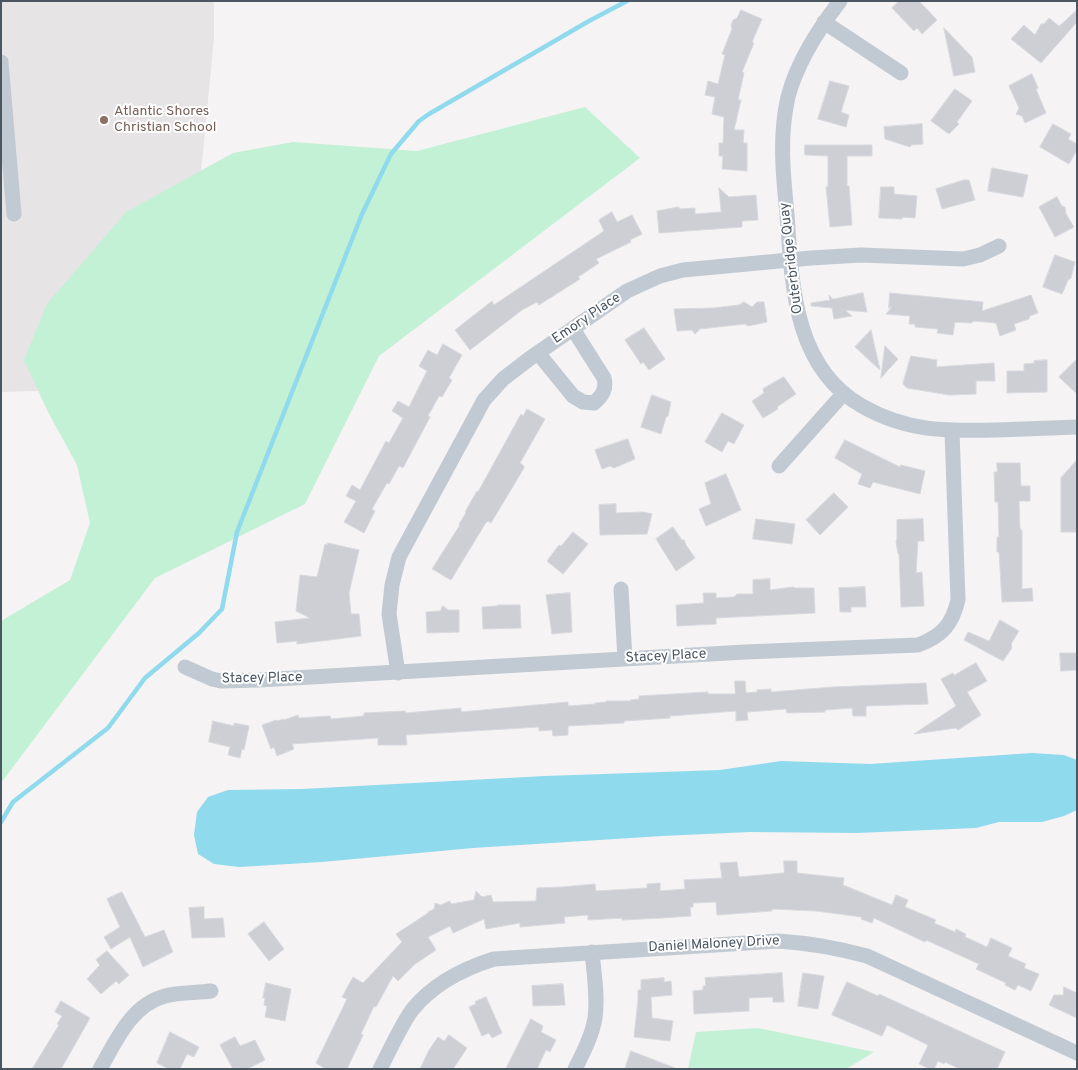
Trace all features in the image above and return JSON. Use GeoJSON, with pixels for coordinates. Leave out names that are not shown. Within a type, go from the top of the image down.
{"type":"FeatureCollection","features":[{"type":"Feature","properties":{"kind":"street","name":"Outerbridge Quay"},"geometry":{"type":"LineString","coordinates":[[840,1],[824,22],[797,72],[789,97],[784,123],[782,155],[794,296],[809,346],[830,378],[844,393],[860,405],[904,424],[929,430],[952,431],[1077,427]]}},
{"type":"Feature","properties":{"kind":"street"},"geometry":{"type":"LineString","coordinates":[[824,22],[901,73]]}},
{"type":"Feature","properties":{"kind":"street"},"geometry":{"type":"LineString","coordinates":[[1,62],[14,214]]}},
{"type":"Feature","properties":{"kind":"street","name":"Emory Place"},"geometry":{"type":"LineString","coordinates":[[398,673],[389,614],[392,585],[399,556],[484,400],[503,379],[538,353],[627,291],[660,276],[682,270],[790,259],[861,255],[962,259],[980,255],[999,246]]}},
{"type":"Feature","properties":{"kind":"street"},"geometry":{"type":"LineString","coordinates":[[538,353],[573,396],[583,402],[594,403],[602,396],[606,385],[604,378],[573,329]]}},
{"type":"Feature","properties":{"kind":"street"},"geometry":{"type":"LineString","coordinates":[[779,466],[844,393]]}},
{"type":"Feature","properties":{"kind":"street","name":"Stacey Place"},"geometry":{"type":"LineString","coordinates":[[185,667],[212,680],[221,681],[398,673],[745,652],[918,645],[936,637],[950,623],[958,600],[952,431]]}},
{"type":"Feature","properties":{"kind":"street"},"geometry":{"type":"LineString","coordinates":[[621,589],[625,659]]}},
{"type":"Feature","properties":{"kind":"street","name":"Daniel Maloney Drive"},"geometry":{"type":"LineString","coordinates":[[380,1069],[411,1012],[437,986],[472,966],[494,959],[778,941],[809,942],[867,956],[1077,1052]]}},
{"type":"Feature","properties":{"kind":"street"},"geometry":{"type":"LineString","coordinates":[[576,1069],[590,1038],[595,1020],[596,1004],[592,952]]}},
{"type":"Feature","properties":{"kind":"street"},"geometry":{"type":"LineString","coordinates":[[100,1069],[119,1034],[133,1016],[145,1005],[167,996],[211,991]]}},
{"type":"Feature","properties":{"kind":"shaded area","name":"Atlantic Shores Christian School"},"geometry":{"type":"Polygon","coordinates":[[[1,1],[214,1],[214,38],[198,203],[37,391],[1,392],[1,1]]]}},
{"type":"Feature","properties":{"kind":"green space"},"geometry":{"type":"Polygon","coordinates":[[[585,107],[640,158],[379,356],[305,504],[155,578],[1,783],[1,621],[70,580],[90,523],[77,465],[48,412],[24,360],[47,304],[126,212],[233,153],[293,142],[417,151],[585,107]]]}},
{"type":"Feature","properties":{"kind":"green space"},"geometry":{"type":"Polygon","coordinates":[[[758,1028],[874,1052],[846,1069],[688,1069],[696,1032],[758,1028]]]}},
{"type":"Feature","properties":{"kind":"water"},"geometry":{"type":"Polygon","coordinates":[[[1032,753],[1064,755],[1077,760],[1077,810],[1042,822],[999,822],[976,828],[857,833],[750,832],[662,836],[473,848],[322,862],[239,867],[214,864],[198,854],[194,835],[197,812],[208,797],[228,790],[302,789],[545,776],[720,770],[781,761],[870,764],[1032,753]]]}},
{"type":"Feature","properties":{"kind":"building"},"geometry":{"type":"Polygon","coordinates":[[[899,1],[919,1],[937,20],[922,34],[917,28],[914,31],[892,8],[899,1]]]}},
{"type":"Feature","properties":{"kind":"building"},"geometry":{"type":"Polygon","coordinates":[[[741,10],[762,19],[742,72],[744,73],[738,100],[741,100],[734,130],[744,130],[743,143],[747,143],[747,171],[722,169],[723,156],[719,156],[719,143],[723,143],[724,117],[712,114],[715,97],[705,95],[708,81],[718,84],[725,55],[722,54],[732,29],[731,25],[741,10]]]}},
{"type":"Feature","properties":{"kind":"building"},"geometry":{"type":"Polygon","coordinates":[[[1077,10],[1077,22],[1041,63],[1011,39],[1024,25],[1035,35],[1041,24],[1044,24],[1049,18],[1059,26],[1077,10]]]}},
{"type":"Feature","properties":{"kind":"building"},"geometry":{"type":"Polygon","coordinates":[[[944,28],[972,57],[975,72],[954,76],[944,28]]]}},
{"type":"Feature","properties":{"kind":"building"},"geometry":{"type":"Polygon","coordinates":[[[1032,74],[1046,113],[1025,123],[1022,116],[1016,114],[1019,108],[1009,86],[1032,74]]]}},
{"type":"Feature","properties":{"kind":"building"},"geometry":{"type":"Polygon","coordinates":[[[830,81],[849,86],[841,112],[849,115],[846,127],[818,119],[830,81]]]}},
{"type":"Feature","properties":{"kind":"building"},"geometry":{"type":"Polygon","coordinates":[[[955,89],[972,101],[957,122],[959,124],[949,134],[931,121],[955,89]]]}},
{"type":"Feature","properties":{"kind":"building"},"geometry":{"type":"Polygon","coordinates":[[[922,124],[923,144],[911,145],[910,147],[885,139],[884,127],[922,124]]]}},
{"type":"Feature","properties":{"kind":"building"},"geometry":{"type":"Polygon","coordinates":[[[1053,124],[1071,134],[1068,139],[1077,144],[1077,150],[1069,164],[1040,147],[1053,124]]]}},
{"type":"Feature","properties":{"kind":"building"},"geometry":{"type":"Polygon","coordinates":[[[805,145],[872,145],[872,156],[847,156],[847,186],[849,186],[852,225],[830,227],[826,187],[828,187],[828,156],[805,155],[805,145]]]}},
{"type":"Feature","properties":{"kind":"building"},"geometry":{"type":"Polygon","coordinates":[[[992,168],[1028,175],[1023,197],[988,191],[992,168]]]}},
{"type":"Feature","properties":{"kind":"building"},"geometry":{"type":"Polygon","coordinates":[[[969,180],[975,200],[942,209],[936,189],[969,180]]]}},
{"type":"Feature","properties":{"kind":"building"},"geometry":{"type":"Polygon","coordinates":[[[881,187],[894,187],[894,194],[917,196],[915,218],[879,218],[881,187]]]}},
{"type":"Feature","properties":{"kind":"building"},"geometry":{"type":"Polygon","coordinates":[[[719,188],[729,197],[756,195],[758,220],[742,221],[742,227],[659,233],[657,211],[678,207],[681,209],[695,208],[695,214],[721,212],[719,188]]]}},
{"type":"Feature","properties":{"kind":"building"},"geometry":{"type":"Polygon","coordinates":[[[1057,197],[1062,206],[1065,207],[1066,214],[1074,227],[1055,237],[1039,207],[1057,197]]]}},
{"type":"Feature","properties":{"kind":"building"},"geometry":{"type":"Polygon","coordinates":[[[612,212],[617,222],[632,215],[642,234],[630,240],[631,242],[596,259],[599,263],[578,277],[580,279],[539,305],[537,302],[522,310],[470,350],[455,330],[492,301],[494,305],[604,231],[599,220],[612,212]]]}},
{"type":"Feature","properties":{"kind":"building"},"geometry":{"type":"Polygon","coordinates":[[[1055,255],[1075,262],[1071,278],[1068,280],[1062,294],[1043,287],[1055,255]]]}},
{"type":"Feature","properties":{"kind":"building"},"geometry":{"type":"Polygon","coordinates":[[[863,293],[867,312],[845,310],[852,316],[834,319],[832,308],[811,306],[811,303],[830,300],[829,295],[833,299],[863,293]]]}},
{"type":"Feature","properties":{"kind":"building"},"geometry":{"type":"Polygon","coordinates":[[[890,293],[983,302],[982,311],[1031,295],[1038,313],[1030,316],[1029,319],[1014,324],[1016,330],[1000,336],[996,323],[974,321],[971,323],[955,322],[953,335],[937,333],[938,329],[915,327],[915,324],[909,324],[910,316],[886,314],[892,307],[889,308],[890,293]]]}},
{"type":"Feature","properties":{"kind":"building"},"geometry":{"type":"Polygon","coordinates":[[[744,302],[752,307],[757,302],[764,302],[767,322],[748,326],[745,324],[700,329],[695,334],[692,330],[677,331],[674,309],[713,308],[739,305],[744,302]]]}},
{"type":"Feature","properties":{"kind":"building"},"geometry":{"type":"Polygon","coordinates":[[[644,328],[665,359],[649,370],[643,362],[641,364],[625,340],[644,328]]]}},
{"type":"Feature","properties":{"kind":"building"},"geometry":{"type":"Polygon","coordinates":[[[871,330],[880,370],[855,347],[871,330]]]}},
{"type":"Feature","properties":{"kind":"building"},"geometry":{"type":"Polygon","coordinates":[[[443,344],[462,355],[449,378],[452,380],[442,397],[439,396],[403,468],[399,466],[372,509],[375,511],[364,533],[344,522],[356,501],[346,496],[352,485],[360,490],[386,441],[389,443],[403,418],[392,411],[398,401],[409,407],[427,371],[419,366],[428,350],[437,355],[443,344]]]}},
{"type":"Feature","properties":{"kind":"building"},"geometry":{"type":"Polygon","coordinates":[[[885,346],[898,359],[881,378],[885,346]]]}},
{"type":"Feature","properties":{"kind":"building"},"geometry":{"type":"Polygon","coordinates":[[[911,356],[937,360],[936,367],[994,363],[995,381],[976,381],[976,394],[949,395],[907,388],[903,384],[911,356]]]}},
{"type":"Feature","properties":{"kind":"building"},"geometry":{"type":"Polygon","coordinates":[[[1077,359],[1077,394],[1059,377],[1077,359]]]}},
{"type":"Feature","properties":{"kind":"building"},"geometry":{"type":"Polygon","coordinates":[[[1047,360],[1047,392],[1007,393],[1007,371],[1024,371],[1024,364],[1047,360]]]}},
{"type":"Feature","properties":{"kind":"building"},"geometry":{"type":"Polygon","coordinates":[[[784,377],[796,394],[777,407],[778,409],[763,418],[752,401],[764,393],[763,389],[784,377]]]}},
{"type":"Feature","properties":{"kind":"building"},"geometry":{"type":"Polygon","coordinates":[[[652,395],[671,402],[661,434],[641,427],[652,395]]]}},
{"type":"Feature","properties":{"kind":"building"},"geometry":{"type":"Polygon","coordinates":[[[527,409],[545,419],[520,463],[524,468],[491,523],[488,521],[485,524],[451,580],[432,569],[460,525],[465,512],[521,414],[523,416],[527,409]]]}},
{"type":"Feature","properties":{"kind":"building"},"geometry":{"type":"Polygon","coordinates":[[[722,413],[744,425],[734,444],[728,441],[722,452],[705,442],[722,413]]]}},
{"type":"Feature","properties":{"kind":"building"},"geometry":{"type":"Polygon","coordinates":[[[628,439],[635,459],[614,468],[610,466],[602,469],[595,450],[628,439]]]}},
{"type":"Feature","properties":{"kind":"building"},"geometry":{"type":"Polygon","coordinates":[[[845,440],[900,467],[901,465],[925,471],[920,494],[873,482],[870,488],[858,484],[862,474],[835,458],[845,440]]]}},
{"type":"Feature","properties":{"kind":"building"},"geometry":{"type":"Polygon","coordinates":[[[1077,460],[1077,532],[1061,532],[1061,478],[1077,460]]]}},
{"type":"Feature","properties":{"kind":"building"},"geometry":{"type":"Polygon","coordinates":[[[997,463],[1020,463],[1021,486],[1030,486],[1030,501],[1019,501],[1020,528],[1022,531],[1022,589],[1032,588],[1033,601],[1002,602],[999,552],[997,552],[997,537],[999,537],[998,502],[995,502],[994,472],[997,472],[997,463]]]}},
{"type":"Feature","properties":{"kind":"building"},"geometry":{"type":"Polygon","coordinates":[[[726,474],[741,510],[706,526],[699,509],[711,504],[705,483],[726,474]]]}},
{"type":"Feature","properties":{"kind":"building"},"geometry":{"type":"Polygon","coordinates":[[[834,493],[848,507],[820,535],[806,520],[834,493]]]}},
{"type":"Feature","properties":{"kind":"building"},"geometry":{"type":"Polygon","coordinates":[[[616,504],[616,513],[643,512],[652,514],[647,534],[600,535],[599,505],[616,504]]]}},
{"type":"Feature","properties":{"kind":"building"},"geometry":{"type":"Polygon","coordinates":[[[756,519],[795,524],[792,544],[753,539],[756,519]]]}},
{"type":"Feature","properties":{"kind":"building"},"geometry":{"type":"Polygon","coordinates":[[[923,519],[924,541],[918,541],[916,573],[922,572],[924,606],[901,607],[899,554],[896,541],[897,520],[923,519]]]}},
{"type":"Feature","properties":{"kind":"building"},"geometry":{"type":"Polygon","coordinates":[[[673,527],[695,558],[676,571],[656,539],[673,527]]]}},
{"type":"Feature","properties":{"kind":"building"},"geometry":{"type":"Polygon","coordinates":[[[573,532],[588,544],[563,574],[547,561],[559,545],[561,546],[573,532]]]}},
{"type":"Feature","properties":{"kind":"building"},"geometry":{"type":"Polygon","coordinates":[[[328,543],[359,550],[349,593],[351,614],[359,614],[361,636],[297,644],[297,641],[277,643],[275,622],[310,618],[296,611],[300,575],[317,577],[325,544],[327,545],[328,543]]]}},
{"type":"Feature","properties":{"kind":"building"},"geometry":{"type":"Polygon","coordinates":[[[770,579],[770,590],[793,587],[814,588],[815,613],[716,618],[716,624],[677,626],[676,605],[704,603],[703,593],[716,593],[716,598],[734,597],[737,594],[753,594],[753,580],[770,579]]]}},
{"type":"Feature","properties":{"kind":"building"},"geometry":{"type":"Polygon","coordinates":[[[865,587],[866,607],[851,607],[851,612],[840,612],[839,588],[865,587]]]}},
{"type":"Feature","properties":{"kind":"building"},"geometry":{"type":"Polygon","coordinates":[[[570,593],[572,632],[552,634],[546,595],[570,593]]]}},
{"type":"Feature","properties":{"kind":"building"},"geometry":{"type":"Polygon","coordinates":[[[520,605],[521,628],[483,629],[482,607],[520,605]]]}},
{"type":"Feature","properties":{"kind":"building"},"geometry":{"type":"Polygon","coordinates":[[[443,606],[448,610],[459,610],[459,632],[427,633],[426,612],[440,611],[443,606]]]}},
{"type":"Feature","properties":{"kind":"building"},"geometry":{"type":"Polygon","coordinates":[[[1000,620],[1019,631],[1011,644],[1012,648],[1003,661],[964,640],[968,632],[989,641],[1000,620]]]}},
{"type":"Feature","properties":{"kind":"building"},"geometry":{"type":"Polygon","coordinates":[[[1060,653],[1077,653],[1077,670],[1061,671],[1060,653]]]}},
{"type":"Feature","properties":{"kind":"building"},"geometry":{"type":"Polygon","coordinates":[[[976,663],[987,681],[967,692],[981,715],[958,730],[956,728],[914,734],[956,706],[941,679],[953,673],[954,675],[976,663]]]}},
{"type":"Feature","properties":{"kind":"building"},"geometry":{"type":"Polygon","coordinates":[[[735,681],[745,681],[746,693],[771,689],[771,692],[926,683],[928,704],[866,706],[866,716],[853,716],[852,708],[825,710],[825,712],[787,713],[786,709],[747,712],[748,720],[736,721],[736,711],[670,716],[670,718],[624,721],[624,723],[568,726],[568,735],[553,736],[552,730],[539,731],[539,727],[406,735],[407,745],[378,745],[378,738],[292,744],[294,749],[277,756],[274,747],[271,749],[262,725],[298,715],[299,718],[330,716],[331,719],[364,716],[364,713],[405,711],[406,713],[461,708],[461,712],[568,702],[568,706],[595,704],[606,701],[630,701],[639,699],[639,696],[708,692],[708,694],[735,694],[735,681]]]}},
{"type":"Feature","properties":{"kind":"building"},"geometry":{"type":"Polygon","coordinates":[[[213,721],[234,726],[234,723],[249,726],[244,750],[242,749],[240,758],[228,755],[230,747],[209,742],[213,721]]]}},
{"type":"Feature","properties":{"kind":"building"},"geometry":{"type":"Polygon","coordinates":[[[784,861],[797,861],[797,873],[844,878],[843,885],[892,905],[896,895],[908,900],[905,907],[936,920],[934,923],[955,932],[956,929],[966,934],[965,937],[987,947],[991,938],[1012,948],[1008,956],[1026,964],[1024,968],[1039,974],[1031,991],[1018,985],[1015,990],[1005,985],[1006,983],[976,969],[979,964],[926,940],[925,942],[874,918],[872,923],[861,919],[862,917],[816,911],[772,909],[772,911],[717,915],[716,902],[693,903],[693,907],[690,907],[691,916],[588,920],[588,915],[564,917],[565,923],[520,927],[520,923],[486,929],[484,919],[453,933],[450,926],[428,937],[436,950],[415,964],[398,981],[393,976],[376,1007],[374,1006],[347,1069],[326,1069],[316,1063],[347,999],[342,997],[353,977],[363,983],[402,942],[396,934],[434,909],[435,903],[441,905],[450,901],[451,904],[474,900],[476,891],[482,897],[491,895],[493,902],[536,901],[537,888],[595,884],[596,891],[647,888],[647,884],[660,883],[660,891],[685,889],[684,880],[722,878],[720,863],[737,862],[739,877],[784,873],[784,861]]]}},
{"type":"Feature","properties":{"kind":"building"},"geometry":{"type":"Polygon","coordinates":[[[122,892],[145,937],[164,930],[173,952],[143,967],[130,937],[111,949],[104,937],[120,927],[107,899],[122,892]]]}},
{"type":"Feature","properties":{"kind":"building"},"geometry":{"type":"Polygon","coordinates":[[[204,907],[204,919],[223,918],[225,937],[192,938],[189,908],[204,907]]]}},
{"type":"Feature","properties":{"kind":"building"},"geometry":{"type":"Polygon","coordinates":[[[264,922],[284,949],[269,961],[248,934],[264,922]]]}},
{"type":"Feature","properties":{"kind":"building"},"geometry":{"type":"Polygon","coordinates":[[[107,951],[129,975],[119,984],[116,981],[101,994],[87,979],[100,965],[96,960],[107,951]]]}},
{"type":"Feature","properties":{"kind":"building"},"geometry":{"type":"Polygon","coordinates":[[[782,973],[784,1002],[773,1002],[773,997],[749,998],[749,1011],[694,1014],[693,991],[703,990],[703,986],[706,986],[705,978],[782,973]]]}},
{"type":"Feature","properties":{"kind":"building"},"geometry":{"type":"Polygon","coordinates":[[[803,973],[824,976],[818,1009],[798,1006],[803,973]]]}},
{"type":"Feature","properties":{"kind":"building"},"geometry":{"type":"Polygon","coordinates":[[[664,978],[664,982],[671,981],[672,995],[651,997],[652,1018],[673,1021],[670,1041],[634,1037],[638,990],[641,990],[641,980],[664,978]]]}},
{"type":"Feature","properties":{"kind":"building"},"geometry":{"type":"Polygon","coordinates":[[[847,982],[878,996],[879,994],[1005,1052],[997,1069],[960,1069],[938,1061],[934,1069],[930,1069],[919,1064],[928,1045],[887,1025],[882,1036],[832,1015],[847,982]]]}},
{"type":"Feature","properties":{"kind":"building"},"geometry":{"type":"Polygon","coordinates":[[[266,983],[291,989],[285,1021],[265,1017],[267,1006],[264,1005],[265,998],[263,998],[266,983]]]}},
{"type":"Feature","properties":{"kind":"building"},"geometry":{"type":"Polygon","coordinates":[[[563,984],[565,1005],[533,1006],[532,986],[563,984]]]}},
{"type":"Feature","properties":{"kind":"building"},"geometry":{"type":"Polygon","coordinates":[[[1064,987],[1077,993],[1077,1018],[1049,1005],[1054,995],[1063,995],[1064,987]]]}},
{"type":"Feature","properties":{"kind":"building"},"geometry":{"type":"Polygon","coordinates":[[[486,997],[502,1033],[492,1038],[489,1033],[482,1036],[469,1007],[486,997]]]}},
{"type":"Feature","properties":{"kind":"building"},"geometry":{"type":"Polygon","coordinates":[[[61,1001],[90,1018],[61,1069],[32,1069],[59,1025],[57,1024],[62,1016],[55,1012],[61,1001]]]}},
{"type":"Feature","properties":{"kind":"building"},"geometry":{"type":"Polygon","coordinates":[[[531,1019],[543,1026],[541,1032],[556,1040],[550,1052],[546,1050],[537,1069],[506,1069],[531,1019]]]}},
{"type":"Feature","properties":{"kind":"building"},"geometry":{"type":"Polygon","coordinates":[[[170,1032],[199,1047],[194,1057],[187,1054],[180,1069],[169,1069],[157,1063],[170,1032]]]}},
{"type":"Feature","properties":{"kind":"building"},"geometry":{"type":"Polygon","coordinates":[[[449,1035],[467,1048],[453,1069],[420,1069],[438,1037],[444,1041],[449,1035]]]}},
{"type":"Feature","properties":{"kind":"building"},"geometry":{"type":"Polygon","coordinates":[[[235,1037],[240,1046],[255,1040],[265,1060],[247,1069],[233,1069],[220,1045],[235,1037]]]}},
{"type":"Feature","properties":{"kind":"building"},"geometry":{"type":"Polygon","coordinates":[[[631,1051],[675,1068],[625,1069],[631,1051]]]}},
{"type":"Feature","properties":{"kind":"waterway"},"geometry":{"type":"LineString","coordinates":[[1,822],[13,802],[108,728],[145,678],[199,633],[222,609],[237,532],[362,214],[391,154],[419,121],[429,114],[627,1]]}},
{"type":"Feature","properties":{"kind":"place","name":"Atlantic Shores Christian School"},"geometry":{"type":"Point","coordinates":[104,120]}}]}
